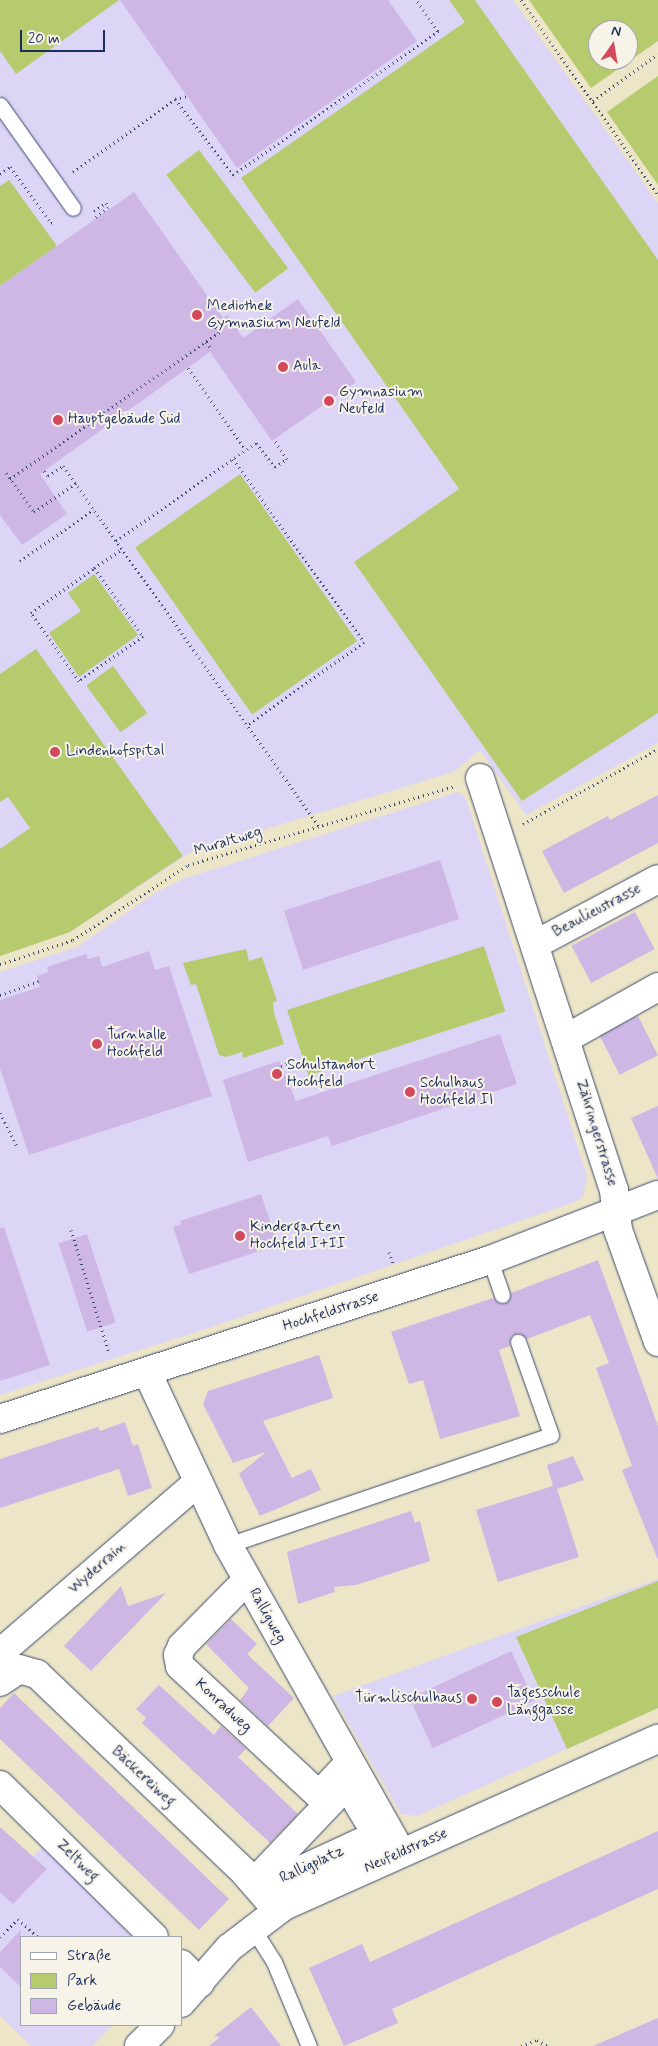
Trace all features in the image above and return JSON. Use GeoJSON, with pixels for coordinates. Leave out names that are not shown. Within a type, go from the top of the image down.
{"type":"FeatureCollection","features":[{"type":"Feature","properties":{"kind":"street","name":"Zähringerstrasse"},"geometry":{"type":"LineString","coordinates":[[480,778],[536,944],[614,1190],[618,1230],[658,1342]]}},
{"type":"Feature","properties":{"kind":"street","name":"Beaulieustrasse"},"geometry":{"type":"LineString","coordinates":[[536,944],[658,879]]}},
{"type":"Feature","properties":{"kind":"street"},"geometry":{"type":"LineString","coordinates":[[566,1038],[658,987]]}},
{"type":"Feature","properties":{"kind":"street","name":"Hochfeldstrasse"},"geometry":{"type":"LineString","coordinates":[[0,1419],[490,1260],[658,1195]]}},
{"type":"Feature","properties":{"kind":"street","name":"Ralligweg"},"geometry":{"type":"LineString","coordinates":[[147,1372],[197,1483],[228,1545],[400,1852]]}},
{"type":"Feature","properties":{"kind":"street","name":"Wyderrain"},"geometry":{"type":"LineString","coordinates":[[0,1654],[197,1483]]}},
{"type":"Feature","properties":{"kind":"street","name":"Konradweg"},"geometry":{"type":"LineString","coordinates":[[247,1580],[182,1646],[178,1655],[180,1666],[319,1794],[349,1763]]}},
{"type":"Feature","properties":{"kind":"street","name":"Bäckereiweg"},"geometry":{"type":"LineString","coordinates":[[0,1682],[19,1669],[37,1674],[245,1873],[277,1910]]}},
{"type":"Feature","properties":{"kind":"street","name":"Neufeldstrasse"},"geometry":{"type":"LineString","coordinates":[[182,2000],[190,1974],[229,1948],[252,1927],[277,1910],[400,1852],[658,1739]]}},
{"type":"Feature","properties":{"kind":"street","name":"Zeltweg"},"geometry":{"type":"LineString","coordinates":[[0,1785],[153,1936]]}},
{"type":"Feature","properties":{"kind":"street"},"geometry":{"type":"LineString","coordinates":[[139,2046],[159,2026]]}},
{"type":"Feature","properties":{"kind":"lane"},"geometry":{"type":"LineString","coordinates":[[0,105],[73,208]]}},
{"type":"Feature","properties":{"kind":"lane"},"geometry":{"type":"LineString","coordinates":[[490,1260],[502,1295]]}},
{"type":"Feature","properties":{"kind":"lane"},"geometry":{"type":"LineString","coordinates":[[228,1545],[551,1435],[518,1342]]}},
{"type":"Feature","properties":{"kind":"lane"},"geometry":{"type":"LineString","coordinates":[[252,1927],[274,1962],[309,2046]]}},
{"type":"Feature","properties":{"kind":"path"},"geometry":{"type":"LineString","coordinates":[[175,99],[233,175],[438,31],[416,0]]}},
{"type":"Feature","properties":{"kind":"path"},"geometry":{"type":"LineString","coordinates":[[521,0],[658,195]]}},
{"type":"Feature","properties":{"kind":"path"},"geometry":{"type":"LineString","coordinates":[[593,101],[658,54]]}},
{"type":"Feature","properties":{"kind":"path"},"geometry":{"type":"LineString","coordinates":[[56,184],[175,99],[186,96]]}},
{"type":"Feature","properties":{"kind":"path"},"geometry":{"type":"LineString","coordinates":[[0,174],[10,167],[51,223],[73,208]]}},
{"type":"Feature","properties":{"kind":"path"},"geometry":{"type":"LineString","coordinates":[[91,213],[106,203],[108,207],[94,218]]}},
{"type":"Feature","properties":{"kind":"path"},"geometry":{"type":"LineString","coordinates":[[10,479],[206,342],[219,332],[215,326]]}},
{"type":"Feature","properties":{"kind":"path"},"geometry":{"type":"LineString","coordinates":[[206,342],[211,350]]}},
{"type":"Feature","properties":{"kind":"path"},"geometry":{"type":"LineString","coordinates":[[188,368],[246,450]]}},
{"type":"Feature","properties":{"kind":"path"},"geometry":{"type":"LineString","coordinates":[[116,541],[256,443],[275,467],[286,459],[274,440]]}},
{"type":"Feature","properties":{"kind":"path"},"geometry":{"type":"LineString","coordinates":[[234,459],[364,642],[247,726]]}},
{"type":"Feature","properties":{"kind":"path"},"geometry":{"type":"LineString","coordinates":[[44,471],[48,476],[63,466],[320,827]]}},
{"type":"Feature","properties":{"kind":"path"},"geometry":{"type":"LineString","coordinates":[[6,473],[34,512],[76,483]]}},
{"type":"Feature","properties":{"kind":"path"},"geometry":{"type":"LineString","coordinates":[[20,561],[94,510]]}},
{"type":"Feature","properties":{"kind":"path"},"geometry":{"type":"LineString","coordinates":[[94,568],[143,636],[80,681],[31,613],[94,568],[122,549]]}},
{"type":"Feature","properties":{"kind":"path"},"geometry":{"type":"LineString","coordinates":[[500,836],[658,750]]}},
{"type":"Feature","properties":{"kind":"path","name":"Muraltweg"},"geometry":{"type":"LineString","coordinates":[[0,964],[73,940],[188,865],[480,778]]}},
{"type":"Feature","properties":{"kind":"path"},"geometry":{"type":"LineString","coordinates":[[0,995],[39,981]]}},
{"type":"Feature","properties":{"kind":"path"},"geometry":{"type":"LineString","coordinates":[[281,1066],[292,1062]]}},
{"type":"Feature","properties":{"kind":"path"},"geometry":{"type":"LineString","coordinates":[[0,1113],[17,1147]]}},
{"type":"Feature","properties":{"kind":"path"},"geometry":{"type":"LineString","coordinates":[[71,1230],[113,1364]]}},
{"type":"Feature","properties":{"kind":"path"},"geometry":{"type":"LineString","coordinates":[[0,1937],[18,1919],[37,1936]]}},
{"type":"Feature","properties":{"kind":"path"},"geometry":{"type":"LineString","coordinates":[[521,2046],[537,2040],[548,2046]]}},
{"type":"Feature","properties":{"kind":"shaded area","name":"Gymnasium Neufeld"},"geometry":{"type":"Polygon","coordinates":[[[0,0],[513,0],[658,203],[658,743],[526,815],[480,750],[453,772],[191,852],[70,932],[0,956],[0,0]]]}},
{"type":"Feature","properties":{"kind":"shaded area","name":"Schulstandort Hochfeld"},"geometry":{"type":"Polygon","coordinates":[[[458,792],[466,799],[587,1176],[583,1196],[575,1202],[212,1327],[0,1395],[0,972],[77,947],[155,893],[183,879],[458,792]]]}},
{"type":"Feature","properties":{"kind":"shaded area","name":"Tagesschule Länggasse"},"geometry":{"type":"Polygon","coordinates":[[[658,1579],[658,1708],[417,1816],[401,1814],[333,1696],[658,1579]]]}},
{"type":"Feature","properties":{"kind":"shaded area"},"geometry":{"type":"Polygon","coordinates":[[[43,1846],[131,1936],[20,1936],[20,2026],[112,2026],[92,2046],[31,2046],[0,2016],[0,1891],[43,1846]]]}},
{"type":"Feature","properties":{"kind":"green space"},"geometry":{"type":"Polygon","coordinates":[[[0,0],[119,0],[16,74],[0,51],[0,0]]]}},
{"type":"Feature","properties":{"kind":"green space"},"geometry":{"type":"Polygon","coordinates":[[[449,0],[475,0],[658,260],[658,713],[522,801],[354,562],[459,489],[241,178],[465,22],[449,0]]]}},
{"type":"Feature","properties":{"kind":"green space"},"geometry":{"type":"Polygon","coordinates":[[[529,0],[658,0],[658,41],[638,55],[638,20],[588,20],[588,70],[617,70],[591,88],[529,0]]]}},
{"type":"Feature","properties":{"kind":"green space"},"geometry":{"type":"Polygon","coordinates":[[[658,76],[658,185],[607,112],[658,76]]]}},
{"type":"Feature","properties":{"kind":"green space"},"geometry":{"type":"Polygon","coordinates":[[[199,150],[288,268],[255,293],[166,175],[199,150]]]}},
{"type":"Feature","properties":{"kind":"green space"},"geometry":{"type":"Polygon","coordinates":[[[9,180],[57,246],[0,286],[0,186],[9,180]]]}},
{"type":"Feature","properties":{"kind":"green space"},"geometry":{"type":"Polygon","coordinates":[[[240,474],[357,641],[252,715],[135,547],[240,474]]]}},
{"type":"Feature","properties":{"kind":"green space"},"geometry":{"type":"Polygon","coordinates":[[[94,574],[138,635],[79,677],[49,633],[81,611],[68,593],[94,574]]]}},
{"type":"Feature","properties":{"kind":"green space","name":"Lindenhofspital"},"geometry":{"type":"Polygon","coordinates":[[[36,649],[183,856],[70,932],[0,956],[0,849],[30,828],[8,797],[0,802],[0,674],[36,649]]]}},
{"type":"Feature","properties":{"kind":"green space"},"geometry":{"type":"Polygon","coordinates":[[[113,666],[147,713],[120,732],[86,685],[113,666]]]}},
{"type":"Feature","properties":{"kind":"green space"},"geometry":{"type":"Polygon","coordinates":[[[484,946],[505,1012],[308,1076],[287,1010],[484,946]]]}},
{"type":"Feature","properties":{"kind":"green space"},"geometry":{"type":"Polygon","coordinates":[[[246,949],[249,961],[262,957],[277,1001],[273,1002],[274,1013],[284,1044],[243,1058],[242,1052],[226,1057],[219,1055],[196,984],[191,985],[183,963],[246,949]]]}},
{"type":"Feature","properties":{"kind":"green space"},"geometry":{"type":"Polygon","coordinates":[[[658,1581],[658,1708],[567,1749],[516,1637],[658,1581]]]}},
{"type":"Feature","properties":{"kind":"building"},"geometry":{"type":"Polygon","coordinates":[[[120,0],[388,0],[417,41],[237,168],[120,0]]]}},
{"type":"Feature","properties":{"kind":"building","name":"Hauptgebäude Süd"},"geometry":{"type":"Polygon","coordinates":[[[134,192],[223,318],[228,315],[243,338],[298,299],[356,382],[272,441],[210,352],[40,474],[67,514],[22,545],[0,515],[0,286],[134,192]]]}},
{"type":"Feature","properties":{"kind":"building"},"geometry":{"type":"Polygon","coordinates":[[[658,795],[658,843],[564,893],[542,851],[608,816],[610,820],[658,795]]]}},
{"type":"Feature","properties":{"kind":"building"},"geometry":{"type":"Polygon","coordinates":[[[440,860],[459,919],[303,970],[284,911],[440,860]]]}},
{"type":"Feature","properties":{"kind":"building"},"geometry":{"type":"Polygon","coordinates":[[[635,912],[655,949],[591,983],[571,946],[635,912]]]}},
{"type":"Feature","properties":{"kind":"building","name":"Turnhalle Hochfeld"},"geometry":{"type":"Polygon","coordinates":[[[149,951],[155,970],[169,966],[212,1096],[29,1155],[0,1068],[0,1000],[40,987],[37,976],[48,972],[47,967],[86,954],[88,959],[99,956],[102,967],[149,951]]]}},
{"type":"Feature","properties":{"kind":"building"},"geometry":{"type":"Polygon","coordinates":[[[638,1016],[658,1055],[620,1075],[600,1036],[638,1016]]]}},
{"type":"Feature","properties":{"kind":"building","name":"Schulhaus Hochfeld II"},"geometry":{"type":"Polygon","coordinates":[[[500,1034],[517,1084],[332,1146],[328,1136],[248,1162],[223,1080],[279,1061],[296,1101],[500,1034]]]}},
{"type":"Feature","properties":{"kind":"building"},"geometry":{"type":"Polygon","coordinates":[[[658,1106],[658,1179],[631,1118],[658,1106]]]}},
{"type":"Feature","properties":{"kind":"building"},"geometry":{"type":"Polygon","coordinates":[[[261,1194],[278,1245],[189,1274],[173,1227],[181,1224],[180,1221],[261,1194]]]}},
{"type":"Feature","properties":{"kind":"building"},"geometry":{"type":"Polygon","coordinates":[[[4,1227],[50,1365],[0,1381],[0,1228],[4,1227]]]}},
{"type":"Feature","properties":{"kind":"building"},"geometry":{"type":"Polygon","coordinates":[[[87,1234],[116,1322],[87,1332],[58,1243],[87,1234]]]}},
{"type":"Feature","properties":{"kind":"building"},"geometry":{"type":"Polygon","coordinates":[[[598,1260],[658,1426],[658,1560],[622,1470],[632,1466],[596,1368],[609,1363],[590,1315],[527,1339],[520,1333],[511,1336],[510,1346],[499,1350],[520,1416],[440,1439],[423,1380],[409,1384],[391,1332],[493,1298],[500,1304],[505,1304],[511,1293],[598,1260]]]}},
{"type":"Feature","properties":{"kind":"building"},"geometry":{"type":"Polygon","coordinates":[[[319,1355],[333,1398],[263,1421],[292,1478],[311,1469],[321,1490],[260,1516],[239,1474],[266,1452],[233,1463],[203,1404],[208,1391],[319,1355]]]}},
{"type":"Feature","properties":{"kind":"building"},"geometry":{"type":"Polygon","coordinates":[[[125,1422],[133,1446],[138,1444],[152,1488],[128,1496],[119,1469],[0,1508],[0,1459],[98,1427],[100,1431],[125,1422]]]}},
{"type":"Feature","properties":{"kind":"building"},"geometry":{"type":"Polygon","coordinates":[[[573,1456],[584,1480],[557,1489],[579,1557],[498,1582],[476,1510],[553,1486],[547,1465],[573,1456]]]}},
{"type":"Feature","properties":{"kind":"building"},"geometry":{"type":"Polygon","coordinates":[[[411,1511],[415,1523],[420,1521],[430,1561],[356,1585],[334,1587],[335,1592],[298,1604],[287,1552],[411,1511]]]}},
{"type":"Feature","properties":{"kind":"building"},"geometry":{"type":"Polygon","coordinates":[[[121,1586],[128,1606],[166,1593],[91,1671],[64,1646],[121,1586]]]}},
{"type":"Feature","properties":{"kind":"building"},"geometry":{"type":"Polygon","coordinates":[[[231,1619],[257,1644],[247,1654],[294,1698],[268,1726],[240,1700],[249,1688],[206,1644],[231,1619]]]}},
{"type":"Feature","properties":{"kind":"building","name":"Türmlischulhaus"},"geometry":{"type":"Polygon","coordinates":[[[511,1651],[534,1701],[433,1748],[409,1698],[511,1651]]]}},
{"type":"Feature","properties":{"kind":"building"},"geometry":{"type":"Polygon","coordinates":[[[159,1685],[214,1735],[221,1726],[246,1749],[238,1757],[298,1814],[270,1843],[142,1723],[146,1718],[136,1709],[159,1685]]]}},
{"type":"Feature","properties":{"kind":"building"},"geometry":{"type":"Polygon","coordinates":[[[14,1693],[229,1899],[199,1930],[0,1739],[0,1708],[14,1693]]]}},
{"type":"Feature","properties":{"kind":"building"},"geometry":{"type":"Polygon","coordinates":[[[0,1827],[47,1869],[13,1904],[0,1892],[0,1827]]]}},
{"type":"Feature","properties":{"kind":"building"},"geometry":{"type":"Polygon","coordinates":[[[658,1831],[658,1889],[392,2009],[398,2023],[344,2046],[309,1968],[362,1944],[370,1962],[658,1831]]]}},
{"type":"Feature","properties":{"kind":"building"},"geometry":{"type":"Polygon","coordinates":[[[21,1930],[20,1986],[0,1967],[0,1952],[21,1930]]]}},
{"type":"Feature","properties":{"kind":"building"},"geometry":{"type":"Polygon","coordinates":[[[251,2007],[281,2046],[209,2046],[220,2037],[214,2036],[251,2007]]]}},
{"type":"Feature","properties":{"kind":"building"},"geometry":{"type":"Polygon","coordinates":[[[658,2018],[658,2046],[593,2046],[658,2018]]]}},
{"type":"Feature","properties":{"kind":"place","name":"Mediothek Gymnasium Neufeld"},"geometry":{"type":"Point","coordinates":[197,315]}},
{"type":"Feature","properties":{"kind":"place","name":"Aula"},"geometry":{"type":"Point","coordinates":[283,367]}},
{"type":"Feature","properties":{"kind":"place","name":"Gymnasium Neufeld"},"geometry":{"type":"Point","coordinates":[329,401]}},
{"type":"Feature","properties":{"kind":"place","name":"Hauptgebäude Süd"},"geometry":{"type":"Point","coordinates":[58,420]}},
{"type":"Feature","properties":{"kind":"place","name":"Lindenhofspital"},"geometry":{"type":"Point","coordinates":[55,752]}},
{"type":"Feature","properties":{"kind":"place","name":"Turnhalle Hochfeld"},"geometry":{"type":"Point","coordinates":[97,1044]}},
{"type":"Feature","properties":{"kind":"place","name":"Schulstandort Hochfeld"},"geometry":{"type":"Point","coordinates":[277,1074]}},
{"type":"Feature","properties":{"kind":"place","name":"Schulhaus Hochfeld II"},"geometry":{"type":"Point","coordinates":[410,1092]}},
{"type":"Feature","properties":{"kind":"place","name":"Kindergarten Hochfeld I+II"},"geometry":{"type":"Point","coordinates":[240,1236]}},
{"type":"Feature","properties":{"kind":"place","name":"Türmlischulhaus"},"geometry":{"type":"Point","coordinates":[472,1699]}},
{"type":"Feature","properties":{"kind":"place","name":"Tagesschule Länggasse"},"geometry":{"type":"Point","coordinates":[497,1702]}}]}
